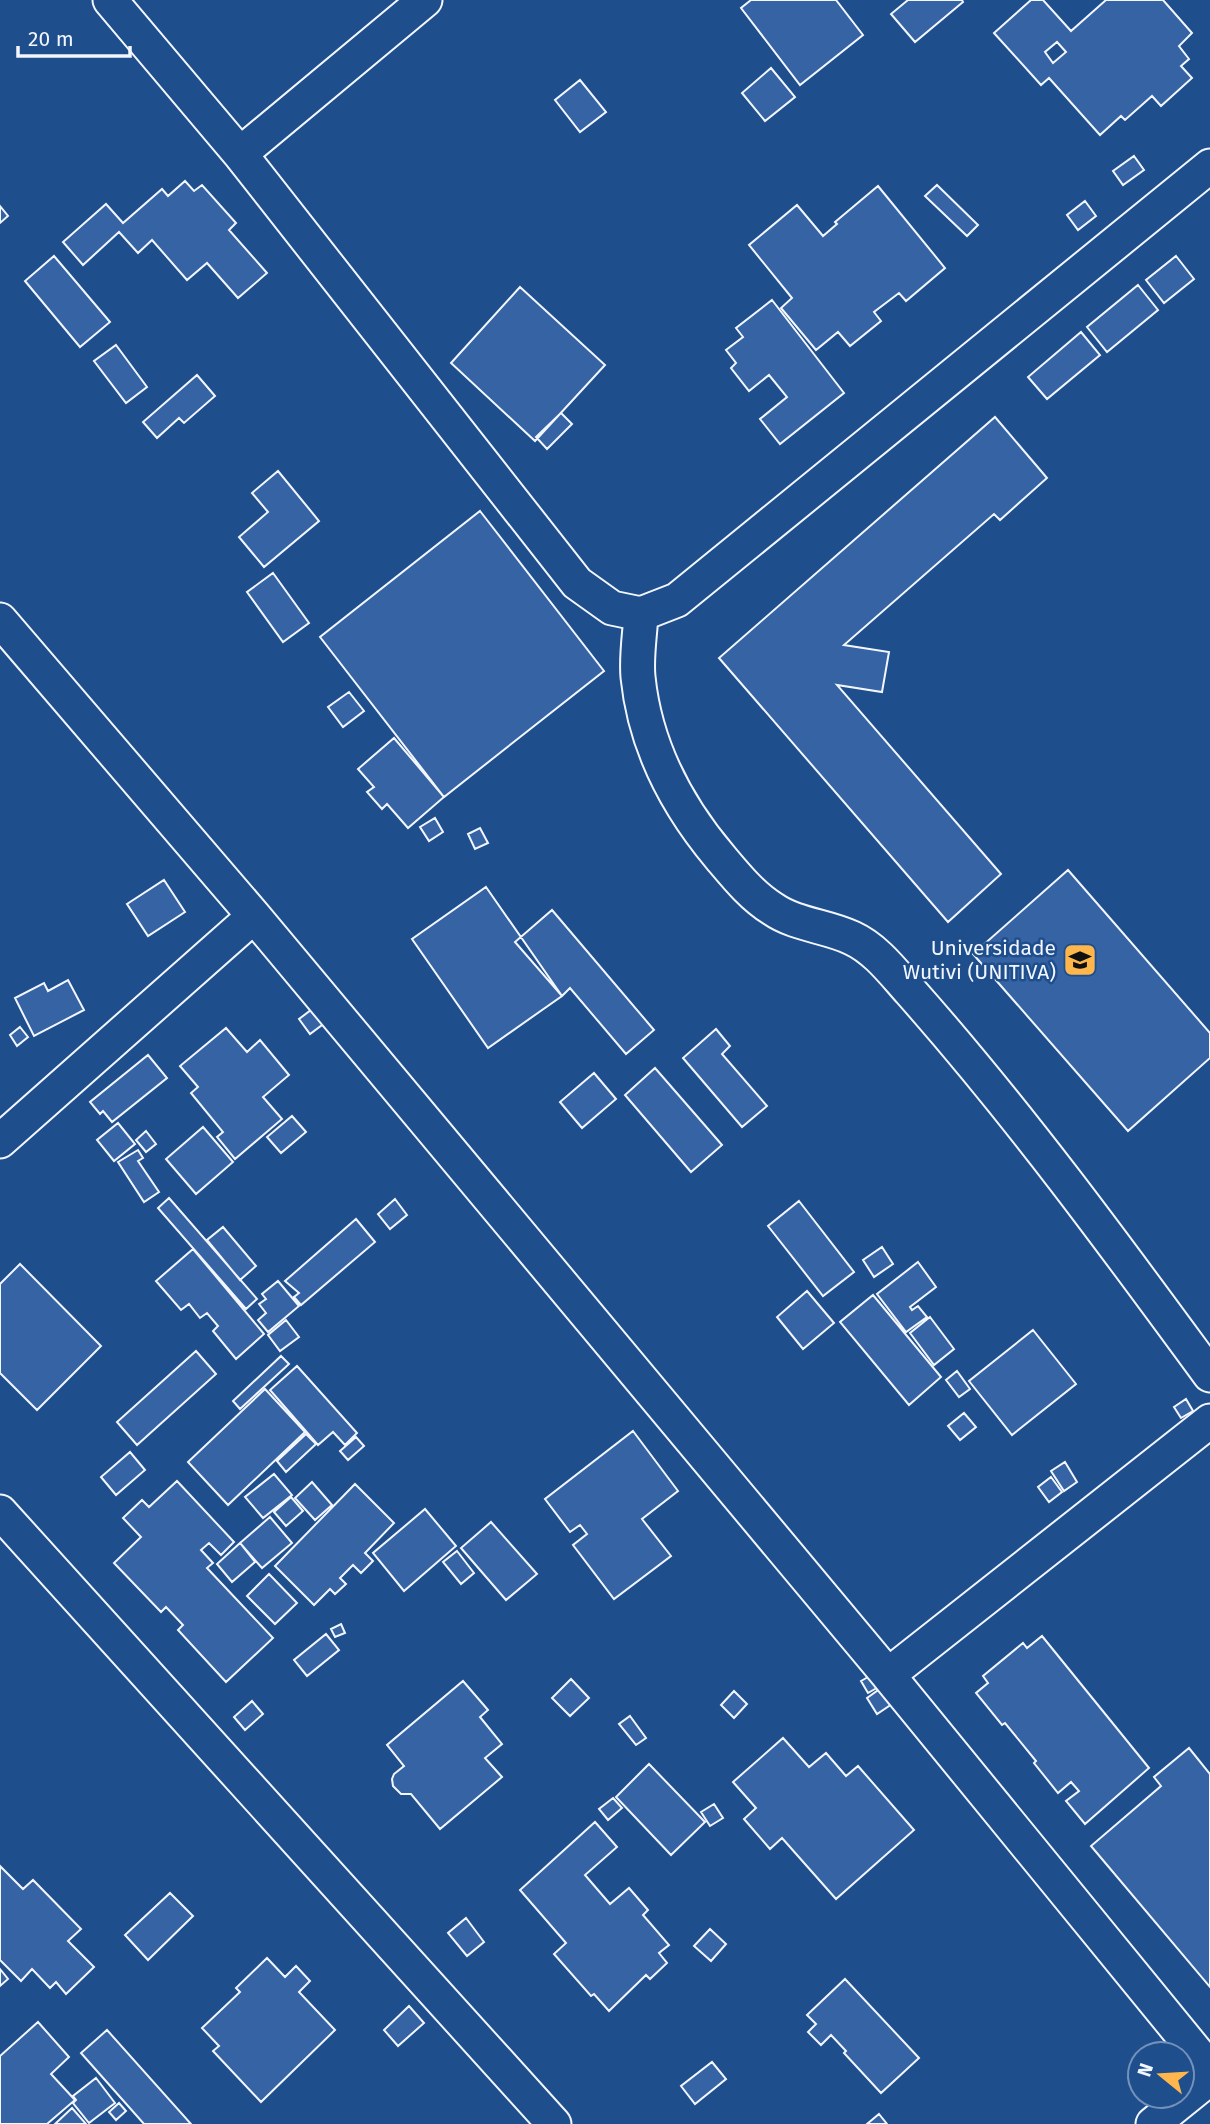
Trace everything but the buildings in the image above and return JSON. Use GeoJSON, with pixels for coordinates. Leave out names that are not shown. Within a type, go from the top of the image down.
{"type":"FeatureCollection","features":[{"type":"Feature","properties":{"kind":"street"},"geometry":{"type":"LineString","coordinates":[[110,0],[240,154],[577,583],[612,608],[641,614],[677,600],[1210,166]]}},
{"type":"Feature","properties":{"kind":"street"},"geometry":{"type":"LineString","coordinates":[[240,154],[425,0]]}},
{"type":"Feature","properties":{"kind":"street"},"geometry":{"type":"LineString","coordinates":[[641,614],[638,676],[648,731],[666,778],[695,828],[742,884],[774,910],[798,921],[852,938],[877,954],[912,992],[1074,1190],[1210,1375]]}},
{"type":"Feature","properties":{"kind":"street"},"geometry":{"type":"LineString","coordinates":[[0,620],[254,916],[888,1675],[1210,2069]]}},
{"type":"Feature","properties":{"kind":"street"},"geometry":{"type":"LineString","coordinates":[[0,1141],[254,916]]}},
{"type":"Feature","properties":{"kind":"street"},"geometry":{"type":"LineString","coordinates":[[888,1675],[1210,1421]]}},
{"type":"Feature","properties":{"kind":"street"},"geometry":{"type":"LineString","coordinates":[[0,1512],[554,2124]]}},
{"type":"Feature","properties":{"kind":"street"},"geometry":{"type":"LineString","coordinates":[[1153,2124],[1210,2078]]}},
{"type":"Feature","properties":{"kind":"place","name":"Universidade Wutivi (UNITIVA)"},"geometry":{"type":"Point","coordinates":[1080,960]}}]}
